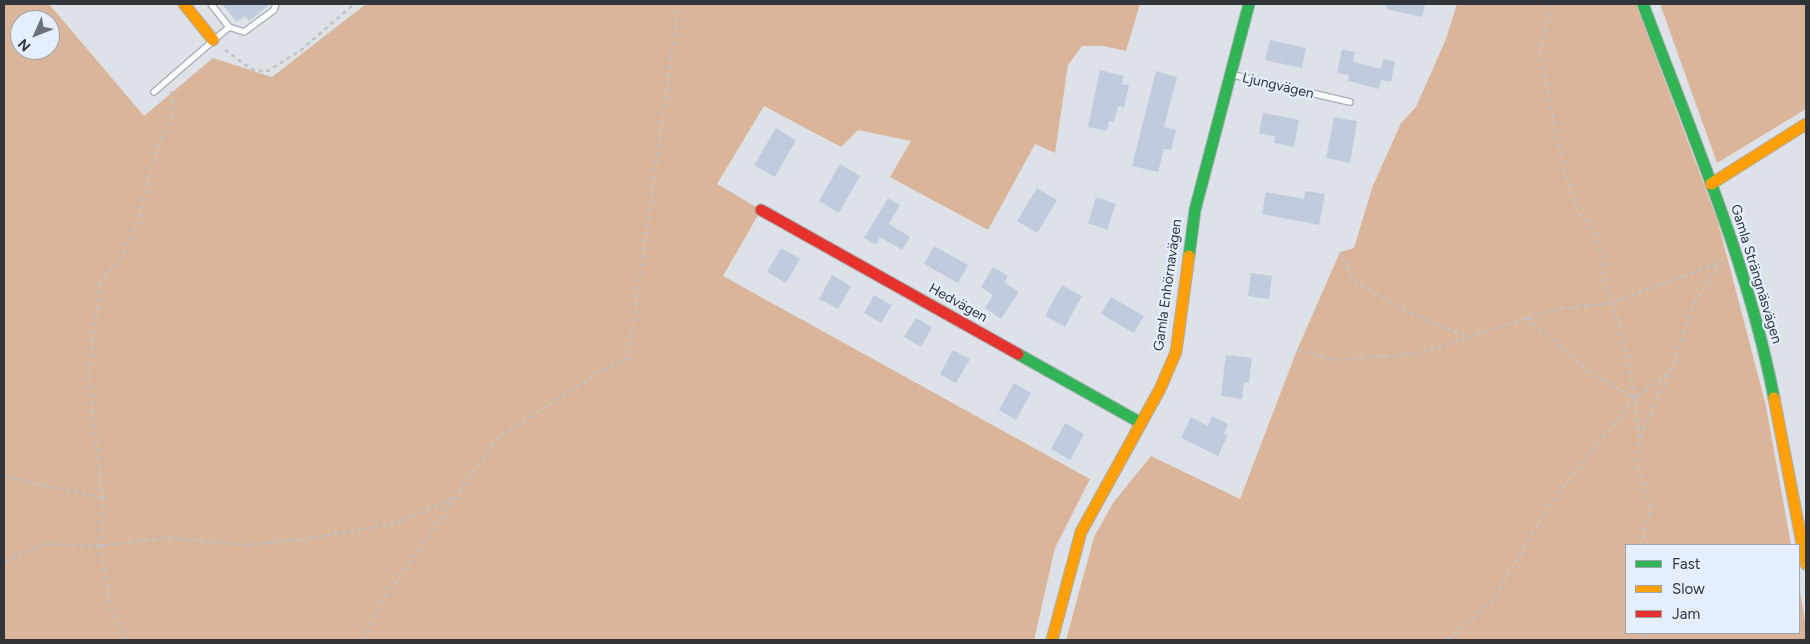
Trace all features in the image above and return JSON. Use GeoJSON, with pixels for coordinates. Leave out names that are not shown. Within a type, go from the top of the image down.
{"type":"FeatureCollection","features":[{"type":"Feature","properties":{"kind":"street"},"geometry":{"type":"LineString","coordinates":[[184,4],[216,42]]}},
{"type":"Feature","properties":{"kind":"street","name":"Gamla Enhörnavägen"},"geometry":{"type":"LineString","coordinates":[[1052,640],[1081,532],[1160,389],[1176,352],[1195,210],[1229,74],[1249,4]]}},
{"type":"Feature","properties":{"kind":"street","name":"Gamla Strängnäsvägen"},"geometry":{"type":"LineString","coordinates":[[1643,4],[1733,245],[1764,347],[1806,564]]}},
{"type":"Feature","properties":{"kind":"street"},"geometry":{"type":"LineString","coordinates":[[1711,184],[1806,124]]}},
{"type":"Feature","properties":{"kind":"street","name":"Hedvägen"},"geometry":{"type":"LineString","coordinates":[[761,210],[1141,423]]}},
{"type":"Feature","properties":{"kind":"lane"},"geometry":{"type":"LineString","coordinates":[[211,4],[228,27],[244,32],[274,10],[276,4]]}},
{"type":"Feature","properties":{"kind":"lane"},"geometry":{"type":"LineString","coordinates":[[154,92],[216,42],[228,27]]}},
{"type":"Feature","properties":{"kind":"lane","name":"Ljungvägen"},"geometry":{"type":"LineString","coordinates":[[1229,74],[1350,102]]}},
{"type":"Feature","properties":{"kind":"path"},"geometry":{"type":"LineString","coordinates":[[216,42],[251,69],[266,72],[301,50],[354,4]]}},
{"type":"Feature","properties":{"kind":"path"},"geometry":{"type":"LineString","coordinates":[[364,640],[383,599],[497,439],[602,371],[628,358],[679,4]]}},
{"type":"Feature","properties":{"kind":"path"},"geometry":{"type":"LineString","coordinates":[[1548,4],[1550,11],[1540,54],[1563,164],[1578,211],[1592,230],[1603,256],[1602,273],[1623,338],[1635,398],[1640,439],[1638,467],[1651,508],[1641,544]]}},
{"type":"Feature","properties":{"kind":"path"},"geometry":{"type":"LineString","coordinates":[[126,640],[111,607],[101,545],[103,498],[88,373],[102,282],[120,259],[137,224],[157,148],[171,120],[174,106],[170,79]]}},
{"type":"Feature","properties":{"kind":"path"},"geometry":{"type":"LineString","coordinates":[[1640,439],[1670,372],[1695,302],[1719,263],[1733,245]]}},
{"type":"Feature","properties":{"kind":"path"},"geometry":{"type":"LineString","coordinates":[[1340,252],[1355,282],[1420,318],[1469,337]]}},
{"type":"Feature","properties":{"kind":"path"},"geometry":{"type":"LineString","coordinates":[[1296,350],[1333,360],[1415,354],[1556,309],[1612,303],[1719,263]]}},
{"type":"Feature","properties":{"kind":"path"},"geometry":{"type":"LineString","coordinates":[[1527,318],[1597,378],[1635,398]]}},
{"type":"Feature","properties":{"kind":"path"},"geometry":{"type":"LineString","coordinates":[[1448,640],[1493,600],[1552,501],[1635,398],[1670,372]]}},
{"type":"Feature","properties":{"kind":"path"},"geometry":{"type":"LineString","coordinates":[[4,476],[103,498]]}},
{"type":"Feature","properties":{"kind":"path"},"geometry":{"type":"LineString","coordinates":[[4,562],[44,544],[101,545],[167,538],[246,545],[304,539],[398,523],[454,498]]}},
{"type":"Feature","properties":{"kind":"shaded area"},"geometry":{"type":"Polygon","coordinates":[[[4,4],[49,4],[54,10],[10,10],[10,60],[60,60],[60,17],[144,116],[213,58],[272,77],[366,4],[1140,4],[1126,51],[1103,46],[1082,46],[1068,65],[1055,153],[1035,144],[988,230],[890,177],[911,141],[858,130],[841,147],[764,106],[717,184],[761,210],[723,276],[1090,479],[1055,548],[1034,640],[4,640],[4,4]]]}},
{"type":"Feature","properties":{"kind":"shaded area"},"geometry":{"type":"Polygon","coordinates":[[[1457,4],[1636,4],[1718,222],[1766,406],[1791,544],[1625,544],[1625,634],[1800,634],[1800,591],[1806,627],[1806,640],[1066,640],[1094,537],[1113,503],[1151,456],[1240,499],[1297,350],[1340,252],[1354,248],[1372,188],[1401,123],[1416,107],[1446,39],[1457,4]]]}},
{"type":"Feature","properties":{"kind":"shaded area"},"geometry":{"type":"Polygon","coordinates":[[[1660,4],[1806,4],[1806,109],[1717,163],[1660,4]]]}},
{"type":"Feature","properties":{"kind":"building"},"geometry":{"type":"Polygon","coordinates":[[[222,4],[270,4],[249,21],[245,16],[237,22],[222,4]]]}},
{"type":"Feature","properties":{"kind":"building"},"geometry":{"type":"Polygon","coordinates":[[[1387,4],[1425,4],[1422,17],[1386,9],[1387,4]]]}},
{"type":"Feature","properties":{"kind":"building"},"geometry":{"type":"Polygon","coordinates":[[[1270,40],[1306,48],[1302,68],[1265,60],[1270,40]]]}},
{"type":"Feature","properties":{"kind":"building"},"geometry":{"type":"Polygon","coordinates":[[[1342,49],[1355,52],[1353,62],[1381,69],[1383,59],[1395,61],[1391,82],[1381,80],[1379,89],[1348,81],[1349,75],[1337,73],[1342,49]]]}},
{"type":"Feature","properties":{"kind":"building"},"geometry":{"type":"Polygon","coordinates":[[[1100,70],[1124,76],[1122,84],[1129,85],[1124,108],[1118,106],[1114,122],[1109,121],[1107,131],[1088,127],[1100,70]]]}},
{"type":"Feature","properties":{"kind":"building"},"geometry":{"type":"Polygon","coordinates":[[[1156,71],[1177,77],[1164,127],[1176,130],[1171,150],[1164,149],[1158,172],[1132,166],[1156,71]]]}},
{"type":"Feature","properties":{"kind":"building"},"geometry":{"type":"Polygon","coordinates":[[[1263,113],[1299,120],[1294,147],[1274,143],[1275,136],[1259,134],[1263,113]]]}},
{"type":"Feature","properties":{"kind":"building"},"geometry":{"type":"Polygon","coordinates":[[[1334,117],[1357,121],[1350,163],[1326,158],[1334,117]]]}},
{"type":"Feature","properties":{"kind":"building"},"geometry":{"type":"Polygon","coordinates":[[[776,128],[796,140],[775,177],[754,165],[776,128]]]}},
{"type":"Feature","properties":{"kind":"building"},"geometry":{"type":"Polygon","coordinates":[[[840,164],[860,176],[839,213],[819,201],[840,164]]]}},
{"type":"Feature","properties":{"kind":"building"},"geometry":{"type":"Polygon","coordinates":[[[1037,188],[1057,200],[1037,233],[1017,221],[1037,188]]]}},
{"type":"Feature","properties":{"kind":"building"},"geometry":{"type":"Polygon","coordinates":[[[1305,191],[1325,194],[1319,225],[1262,214],[1266,192],[1304,199],[1305,191]]]}},
{"type":"Feature","properties":{"kind":"building"},"geometry":{"type":"Polygon","coordinates":[[[1096,197],[1116,204],[1107,230],[1088,223],[1096,197]]]}},
{"type":"Feature","properties":{"kind":"building"},"geometry":{"type":"Polygon","coordinates":[[[888,198],[900,205],[889,224],[910,237],[902,250],[880,237],[876,245],[864,238],[888,198]]]}},
{"type":"Feature","properties":{"kind":"building"},"geometry":{"type":"Polygon","coordinates":[[[934,246],[968,265],[958,283],[924,264],[934,246]]]}},
{"type":"Feature","properties":{"kind":"building"},"geometry":{"type":"Polygon","coordinates":[[[781,248],[800,259],[786,283],[767,272],[781,248]]]}},
{"type":"Feature","properties":{"kind":"building"},"geometry":{"type":"Polygon","coordinates":[[[993,267],[1008,276],[1004,282],[1019,292],[1001,319],[985,308],[993,295],[981,287],[993,267]]]}},
{"type":"Feature","properties":{"kind":"building"},"geometry":{"type":"Polygon","coordinates":[[[1251,273],[1272,276],[1269,299],[1248,296],[1251,273]]]}},
{"type":"Feature","properties":{"kind":"building"},"geometry":{"type":"Polygon","coordinates":[[[832,275],[851,286],[838,309],[819,299],[832,275]]]}},
{"type":"Feature","properties":{"kind":"building"},"geometry":{"type":"Polygon","coordinates":[[[1062,285],[1082,296],[1065,327],[1045,316],[1062,285]]]}},
{"type":"Feature","properties":{"kind":"building"},"geometry":{"type":"Polygon","coordinates":[[[874,295],[892,305],[881,323],[864,313],[874,295]]]}},
{"type":"Feature","properties":{"kind":"building"},"geometry":{"type":"Polygon","coordinates":[[[1111,297],[1144,316],[1134,333],[1101,314],[1111,297]]]}},
{"type":"Feature","properties":{"kind":"building"},"geometry":{"type":"Polygon","coordinates":[[[916,318],[932,327],[921,347],[904,337],[916,318]]]}},
{"type":"Feature","properties":{"kind":"building"},"geometry":{"type":"Polygon","coordinates":[[[953,350],[970,359],[956,383],[940,374],[953,350]]]}},
{"type":"Feature","properties":{"kind":"building"},"geometry":{"type":"Polygon","coordinates":[[[1226,355],[1252,358],[1249,383],[1244,382],[1242,399],[1221,396],[1226,355]]]}},
{"type":"Feature","properties":{"kind":"building"},"geometry":{"type":"Polygon","coordinates":[[[1014,383],[1031,393],[1016,420],[999,410],[1014,383]]]}},
{"type":"Feature","properties":{"kind":"building"},"geometry":{"type":"Polygon","coordinates":[[[1212,416],[1228,424],[1224,434],[1228,435],[1218,456],[1181,438],[1191,417],[1208,426],[1212,416]]]}},
{"type":"Feature","properties":{"kind":"building"},"geometry":{"type":"Polygon","coordinates":[[[1065,423],[1084,434],[1070,460],[1051,449],[1065,423]]]}},
{"type":"Feature","properties":{"kind":"traffic: fast"},"geometry":{"type":"LineString","coordinates":[[1189,256],[1195,210],[1249,4]]}},
{"type":"Feature","properties":{"kind":"traffic: fast"},"geometry":{"type":"LineString","coordinates":[[1643,4],[1699,149],[1734,248],[1763,347],[1774,398]]}},
{"type":"Feature","properties":{"kind":"traffic: fast"},"geometry":{"type":"LineString","coordinates":[[1018,354],[1141,423]]}},
{"type":"Feature","properties":{"kind":"traffic: slow"},"geometry":{"type":"LineString","coordinates":[[184,4],[213,40]]}},
{"type":"Feature","properties":{"kind":"traffic: slow"},"geometry":{"type":"LineString","coordinates":[[1711,184],[1806,124]]}},
{"type":"Feature","properties":{"kind":"traffic: slow"},"geometry":{"type":"LineString","coordinates":[[1052,640],[1081,532],[1160,389],[1176,352],[1189,256]]}},
{"type":"Feature","properties":{"kind":"traffic: slow"},"geometry":{"type":"LineString","coordinates":[[1774,398],[1806,564]]}},
{"type":"Feature","properties":{"kind":"traffic: jam"},"geometry":{"type":"LineString","coordinates":[[761,210],[1018,354]]}}]}
